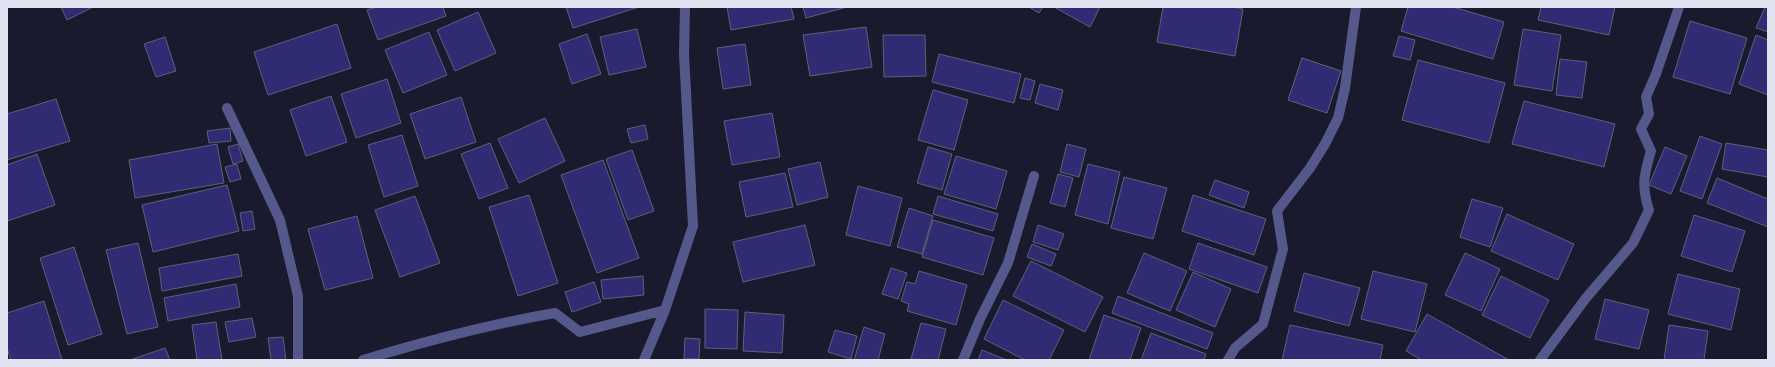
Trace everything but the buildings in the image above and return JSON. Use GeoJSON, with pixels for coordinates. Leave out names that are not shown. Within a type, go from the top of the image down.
{"type":"FeatureCollection","features":[{"type":"Feature","properties":{"kind":"street"},"geometry":{"type":"LineString","coordinates":[[644,360],[665,310],[693,226],[684,54],[685,7]]}},
{"type":"Feature","properties":{"kind":"street"},"geometry":{"type":"LineString","coordinates":[[1228,360],[1235,348],[1263,324],[1283,249],[1277,211],[1290,192],[1310,168],[1325,144],[1338,118],[1345,88],[1356,7]]}},
{"type":"Feature","properties":{"kind":"street"},"geometry":{"type":"LineString","coordinates":[[1540,360],[1586,298],[1633,243],[1649,210],[1644,192],[1645,173],[1651,151],[1641,129],[1649,114],[1646,97],[1656,74],[1679,7]]}},
{"type":"Feature","properties":{"kind":"street"},"geometry":{"type":"LineString","coordinates":[[227,108],[280,220],[298,296],[298,360]]}},
{"type":"Feature","properties":{"kind":"street"},"geometry":{"type":"LineString","coordinates":[[963,360],[980,319],[1008,263],[1034,176]]}},
{"type":"Feature","properties":{"kind":"street"},"geometry":{"type":"LineString","coordinates":[[363,360],[404,348],[522,319],[555,313],[580,332],[665,310]]}}]}
